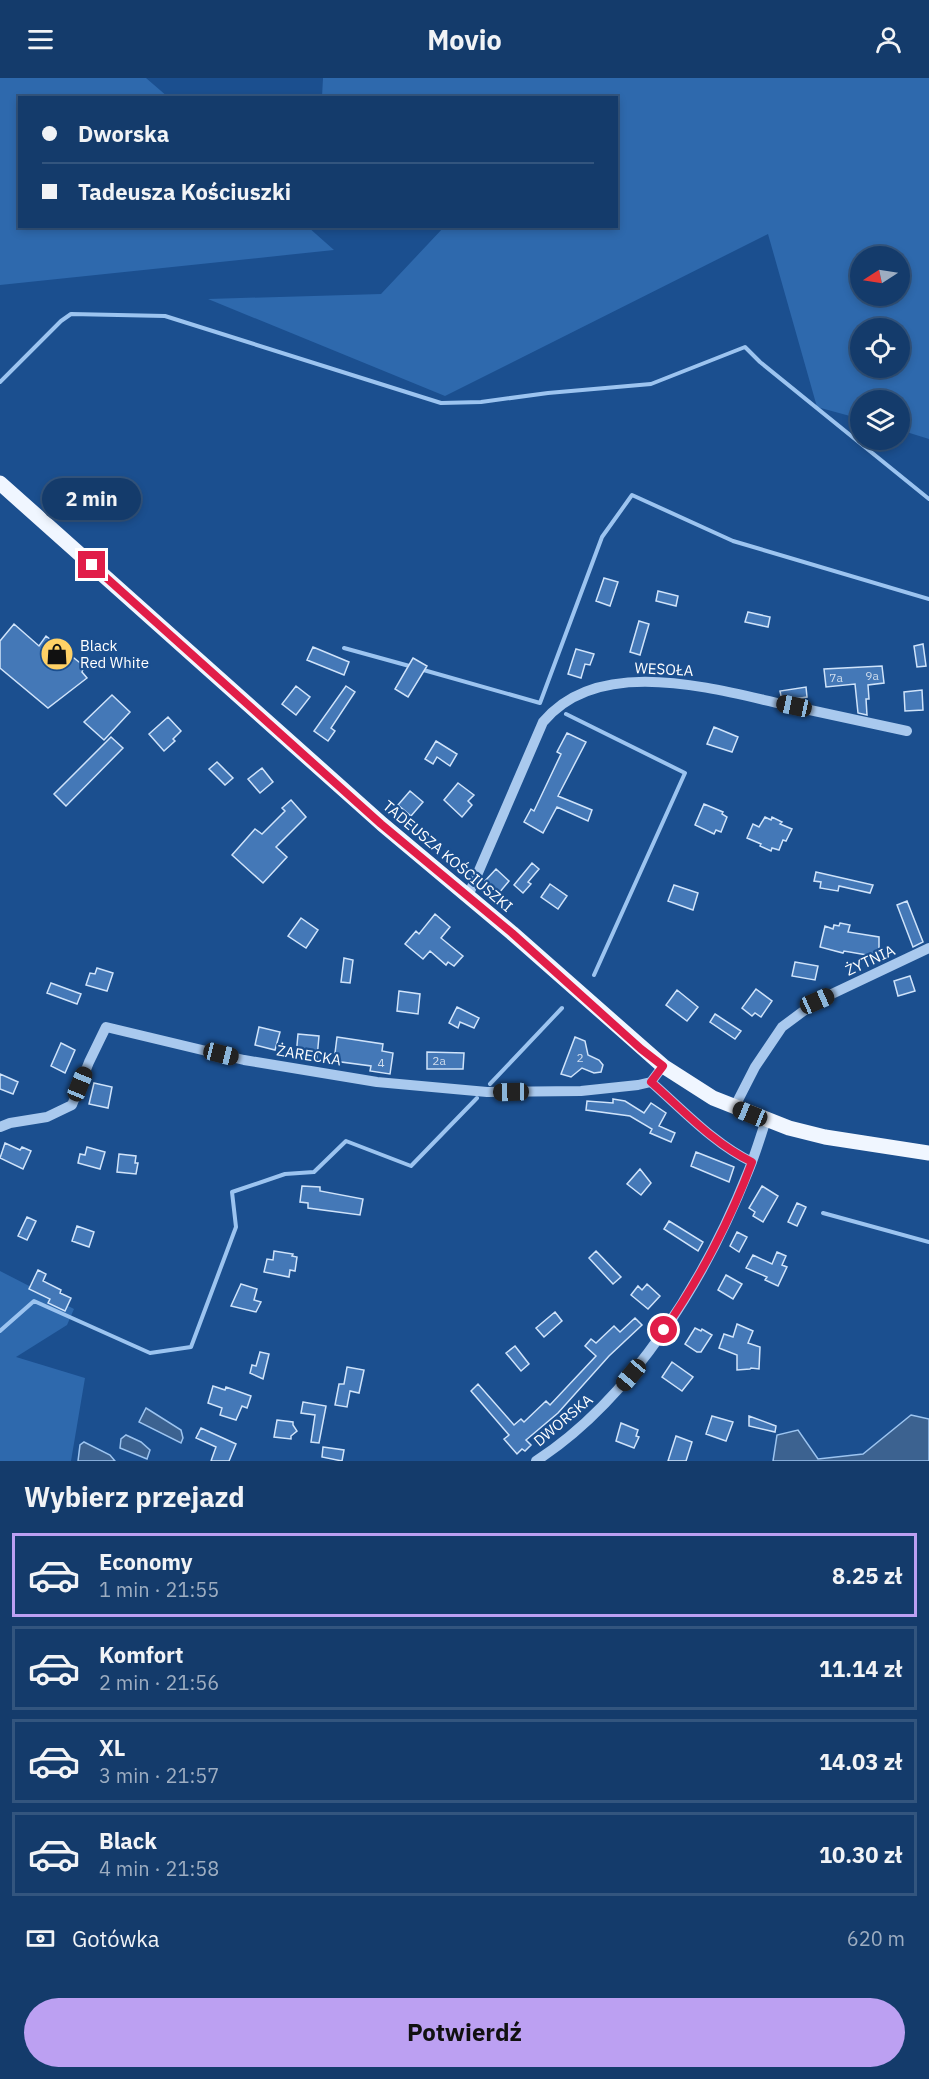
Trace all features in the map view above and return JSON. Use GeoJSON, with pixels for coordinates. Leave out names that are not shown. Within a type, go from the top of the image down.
{"type":"FeatureCollection","features":[{"type":"Feature","properties":{"kind":"main road","name":"TADEUSZA KOŚCIUSZKI"},"geometry":{"type":"LineString","coordinates":[[0,483],[348,794],[663,1066],[713,1098],[789,1128],[825,1137],[929,1153]]}},
{"type":"Feature","properties":{"kind":"street","name":"WESOŁA"},"geometry":{"type":"LineString","coordinates":[[468,896],[543,722],[551,712],[568,699],[608,684],[640,681],[693,686],[907,731]]}},
{"type":"Feature","properties":{"kind":"street","name":"ŻYTNIA"},"geometry":{"type":"LineString","coordinates":[[734,1108],[755,1067],[782,1027],[817,1001],[929,948]]}},
{"type":"Feature","properties":{"kind":"street","name":"ŻARECKA"},"geometry":{"type":"LineString","coordinates":[[0,1127],[10,1123],[47,1117],[72,1105],[106,1027],[244,1060],[377,1082],[487,1092],[581,1091],[651,1082]]}},
{"type":"Feature","properties":{"kind":"street"},"geometry":{"type":"LineString","coordinates":[[663,1066],[651,1082],[714,1137],[738,1155],[752,1162]]}},
{"type":"Feature","properties":{"kind":"street","name":"DWORSKA"},"geometry":{"type":"LineString","coordinates":[[536,1461],[572,1436],[599,1411],[652,1347],[676,1312],[731,1210],[752,1162],[766,1120]]}},
{"type":"Feature","properties":{"kind":"shaded area"},"geometry":{"type":"Polygon","coordinates":[[[0,78],[146,78],[167,96],[18,96],[18,228],[309,228],[334,250],[0,285],[0,78]]]}},
{"type":"Feature","properties":{"kind":"shaded area"},"geometry":{"type":"Polygon","coordinates":[[[323,78],[929,78],[929,439],[910,433],[910,390],[850,390],[850,416],[817,407],[768,234],[445,396],[208,299],[381,294],[443,228],[618,228],[618,96],[322,96],[323,78]]]}},
{"type":"Feature","properties":{"kind":"shaded area"},"geometry":{"type":"Polygon","coordinates":[[[0,1271],[74,1309],[67,1325],[16,1357],[85,1378],[71,1461],[0,1461],[0,1271]]]}},
{"type":"Feature","properties":{"kind":"shaded area"},"geometry":{"type":"Polygon","coordinates":[[[146,1408],[181,1430],[183,1438],[181,1443],[139,1422],[146,1408]]]}},
{"type":"Feature","properties":{"kind":"shaded area"},"geometry":{"type":"Polygon","coordinates":[[[911,1415],[929,1419],[929,1461],[773,1461],[777,1435],[798,1430],[818,1459],[863,1454],[911,1415]]]}},
{"type":"Feature","properties":{"kind":"shaded area"},"geometry":{"type":"Polygon","coordinates":[[[126,1435],[141,1442],[150,1450],[147,1459],[120,1448],[121,1439],[126,1435]]]}},
{"type":"Feature","properties":{"kind":"shaded area"},"geometry":{"type":"Polygon","coordinates":[[[84,1442],[110,1455],[115,1461],[78,1461],[80,1445],[84,1442]]]}},
{"type":"Feature","properties":{"kind":"building"},"geometry":{"type":"Polygon","coordinates":[[[604,578],[618,582],[610,606],[596,601],[604,578]]]}},
{"type":"Feature","properties":{"kind":"building"},"geometry":{"type":"Polygon","coordinates":[[[658,591],[678,596],[676,606],[656,601],[658,591]]]}},
{"type":"Feature","properties":{"kind":"building"},"geometry":{"type":"Polygon","coordinates":[[[748,612],[770,617],[768,627],[745,622],[748,612]]]}},
{"type":"Feature","properties":{"kind":"building"},"geometry":{"type":"Polygon","coordinates":[[[639,621],[649,624],[640,655],[630,652],[639,621]]]}},
{"type":"Feature","properties":{"kind":"building"},"geometry":{"type":"Polygon","coordinates":[[[14,624],[39,646],[46,636],[84,666],[82,672],[87,678],[48,708],[0,668],[0,641],[14,624]]]}},
{"type":"Feature","properties":{"kind":"building"},"geometry":{"type":"Polygon","coordinates":[[[923,644],[926,666],[917,667],[914,646],[923,644]]]}},
{"type":"Feature","properties":{"kind":"building"},"geometry":{"type":"Polygon","coordinates":[[[313,647],[349,662],[344,675],[307,660],[313,647]]]}},
{"type":"Feature","properties":{"kind":"building"},"geometry":{"type":"Polygon","coordinates":[[[576,649],[594,654],[590,665],[585,664],[581,678],[568,674],[576,649]]]}},
{"type":"Feature","properties":{"kind":"building"},"geometry":{"type":"Polygon","coordinates":[[[413,658],[427,666],[408,697],[395,689],[413,658]]]}},
{"type":"Feature","properties":{"kind":"building"},"geometry":{"type":"Polygon","coordinates":[[[882,666],[884,683],[868,685],[867,715],[858,713],[855,684],[826,687],[824,669],[882,666]]]}},
{"type":"Feature","properties":{"kind":"building"},"geometry":{"type":"Polygon","coordinates":[[[296,686],[310,697],[296,715],[282,704],[296,686]]]}},
{"type":"Feature","properties":{"kind":"building"},"geometry":{"type":"Polygon","coordinates":[[[346,686],[355,692],[331,728],[335,731],[328,741],[314,731],[346,686]]]}},
{"type":"Feature","properties":{"kind":"building"},"geometry":{"type":"Polygon","coordinates":[[[806,687],[807,697],[794,699],[781,696],[780,691],[806,687]]]}},
{"type":"Feature","properties":{"kind":"building"},"geometry":{"type":"Polygon","coordinates":[[[922,690],[923,710],[905,711],[904,692],[922,690]]]}},
{"type":"Feature","properties":{"kind":"building"},"geometry":{"type":"Polygon","coordinates":[[[112,695],[130,712],[104,740],[84,722],[112,695]]]}},
{"type":"Feature","properties":{"kind":"building"},"geometry":{"type":"Polygon","coordinates":[[[168,717],[181,731],[173,739],[175,741],[164,751],[149,734],[168,717]]]}},
{"type":"Feature","properties":{"kind":"building"},"geometry":{"type":"Polygon","coordinates":[[[714,727],[738,737],[732,752],[707,744],[714,727]]]}},
{"type":"Feature","properties":{"kind":"building"},"geometry":{"type":"Polygon","coordinates":[[[567,733],[586,742],[558,796],[592,810],[588,821],[557,807],[543,833],[524,822],[531,809],[534,811],[561,754],[557,752],[567,733]]]}},
{"type":"Feature","properties":{"kind":"building"},"geometry":{"type":"Polygon","coordinates":[[[111,737],[123,748],[66,806],[54,794],[111,737]]]}},
{"type":"Feature","properties":{"kind":"building"},"geometry":{"type":"Polygon","coordinates":[[[436,741],[457,754],[450,766],[437,757],[433,764],[425,759],[436,741]]]}},
{"type":"Feature","properties":{"kind":"building"},"geometry":{"type":"Polygon","coordinates":[[[217,762],[233,778],[225,785],[209,769],[217,762]]]}},
{"type":"Feature","properties":{"kind":"building"},"geometry":{"type":"Polygon","coordinates":[[[262,768],[273,782],[260,793],[248,779],[262,768]]]}},
{"type":"Feature","properties":{"kind":"building"},"geometry":{"type":"Polygon","coordinates":[[[458,783],[474,795],[468,801],[472,805],[462,817],[444,800],[458,783]]]}},
{"type":"Feature","properties":{"kind":"building"},"geometry":{"type":"Polygon","coordinates":[[[410,791],[423,802],[411,816],[398,805],[410,791]]]}},
{"type":"Feature","properties":{"kind":"building"},"geometry":{"type":"Polygon","coordinates":[[[291,800],[306,817],[276,847],[287,857],[263,883],[232,855],[255,829],[262,834],[285,811],[282,808],[291,800]]]}},
{"type":"Feature","properties":{"kind":"building"},"geometry":{"type":"Polygon","coordinates":[[[704,804],[723,812],[722,814],[727,817],[721,832],[716,830],[714,834],[695,825],[704,804]]]}},
{"type":"Feature","properties":{"kind":"building"},"geometry":{"type":"Polygon","coordinates":[[[765,817],[771,820],[772,817],[782,822],[780,824],[792,829],[786,841],[783,840],[779,850],[772,848],[771,851],[747,838],[753,824],[759,827],[765,817]]]}},
{"type":"Feature","properties":{"kind":"building"},"geometry":{"type":"Polygon","coordinates":[[[532,863],[539,869],[528,882],[531,884],[523,893],[514,885],[532,863]]]}},
{"type":"Feature","properties":{"kind":"building"},"geometry":{"type":"Polygon","coordinates":[[[496,869],[509,881],[499,893],[485,881],[496,869]]]}},
{"type":"Feature","properties":{"kind":"building"},"geometry":{"type":"Polygon","coordinates":[[[816,872],[873,885],[870,893],[839,886],[838,891],[820,888],[821,882],[814,881],[816,872]]]}},
{"type":"Feature","properties":{"kind":"building"},"geometry":{"type":"Polygon","coordinates":[[[550,884],[567,896],[558,909],[541,897],[550,884]]]}},
{"type":"Feature","properties":{"kind":"building"},"geometry":{"type":"Polygon","coordinates":[[[674,885],[698,893],[693,910],[668,901],[674,885]]]}},
{"type":"Feature","properties":{"kind":"building"},"geometry":{"type":"Polygon","coordinates":[[[907,901],[923,942],[913,947],[897,905],[907,901]]]}},
{"type":"Feature","properties":{"kind":"building"},"geometry":{"type":"Polygon","coordinates":[[[435,914],[450,927],[441,938],[463,956],[454,966],[448,962],[446,965],[430,951],[423,959],[405,944],[416,931],[419,934],[435,914]]]}},
{"type":"Feature","properties":{"kind":"building"},"geometry":{"type":"Polygon","coordinates":[[[301,918],[318,930],[306,948],[288,936],[301,918]]]}},
{"type":"Feature","properties":{"kind":"building"},"geometry":{"type":"Polygon","coordinates":[[[840,923],[850,925],[848,932],[879,937],[879,957],[844,951],[843,953],[820,947],[825,926],[833,929],[834,925],[839,926],[840,923]]]}},
{"type":"Feature","properties":{"kind":"building"},"geometry":{"type":"Polygon","coordinates":[[[344,958],[353,960],[350,983],[341,982],[344,958]]]}},
{"type":"Feature","properties":{"kind":"building"},"geometry":{"type":"Polygon","coordinates":[[[795,962],[818,966],[815,980],[792,976],[795,962]]]}},
{"type":"Feature","properties":{"kind":"building"},"geometry":{"type":"Polygon","coordinates":[[[97,968],[113,973],[107,991],[86,985],[90,973],[95,974],[97,968]]]}},
{"type":"Feature","properties":{"kind":"building"},"geometry":{"type":"Polygon","coordinates":[[[910,976],[915,991],[898,996],[894,981],[910,976]]]}},
{"type":"Feature","properties":{"kind":"building"},"geometry":{"type":"Polygon","coordinates":[[[51,983],[81,994],[77,1004],[47,993],[51,983]]]}},
{"type":"Feature","properties":{"kind":"building"},"geometry":{"type":"Polygon","coordinates":[[[756,989],[772,1001],[761,1017],[755,1013],[752,1016],[742,1008],[756,989]]]}},
{"type":"Feature","properties":{"kind":"building"},"geometry":{"type":"Polygon","coordinates":[[[677,990],[698,1007],[687,1021],[666,1005],[677,990]]]}},
{"type":"Feature","properties":{"kind":"building"},"geometry":{"type":"Polygon","coordinates":[[[399,991],[420,994],[418,1014],[397,1011],[399,991]]]}},
{"type":"Feature","properties":{"kind":"building"},"geometry":{"type":"Polygon","coordinates":[[[457,1007],[479,1018],[474,1028],[460,1022],[458,1028],[449,1023],[457,1007]]]}},
{"type":"Feature","properties":{"kind":"building"},"geometry":{"type":"Polygon","coordinates":[[[715,1014],[741,1031],[735,1039],[710,1022],[715,1014]]]}},
{"type":"Feature","properties":{"kind":"building"},"geometry":{"type":"Polygon","coordinates":[[[259,1027],[280,1032],[275,1050],[255,1045],[259,1027]]]}},
{"type":"Feature","properties":{"kind":"building"},"geometry":{"type":"Polygon","coordinates":[[[298,1034],[319,1036],[317,1058],[296,1056],[298,1034]]]}},
{"type":"Feature","properties":{"kind":"building"},"geometry":{"type":"Polygon","coordinates":[[[337,1037],[383,1044],[382,1051],[393,1053],[390,1074],[370,1071],[371,1066],[334,1061],[337,1037]]]}},
{"type":"Feature","properties":{"kind":"building"},"geometry":{"type":"Polygon","coordinates":[[[575,1037],[585,1041],[588,1055],[599,1060],[603,1065],[601,1072],[594,1073],[582,1068],[571,1077],[561,1074],[575,1037]]]}},
{"type":"Feature","properties":{"kind":"building"},"geometry":{"type":"Polygon","coordinates":[[[61,1043],[75,1050],[65,1073],[51,1066],[61,1043]]]}},
{"type":"Feature","properties":{"kind":"building"},"geometry":{"type":"Polygon","coordinates":[[[427,1052],[464,1053],[463,1069],[427,1069],[427,1052]]]}},
{"type":"Feature","properties":{"kind":"building"},"geometry":{"type":"Polygon","coordinates":[[[0,1074],[18,1082],[13,1094],[0,1089],[0,1074]]]}},
{"type":"Feature","properties":{"kind":"building"},"geometry":{"type":"Polygon","coordinates":[[[94,1083],[112,1087],[108,1108],[89,1104],[94,1083]]]}},
{"type":"Feature","properties":{"kind":"building"},"geometry":{"type":"Polygon","coordinates":[[[613,1099],[625,1101],[644,1113],[651,1103],[666,1113],[659,1126],[675,1133],[671,1142],[650,1133],[652,1129],[630,1116],[586,1110],[587,1101],[613,1103],[613,1099]]]}},
{"type":"Feature","properties":{"kind":"building"},"geometry":{"type":"Polygon","coordinates":[[[5,1143],[20,1150],[22,1147],[31,1151],[23,1169],[0,1158],[5,1143]]]}},
{"type":"Feature","properties":{"kind":"building"},"geometry":{"type":"Polygon","coordinates":[[[87,1147],[105,1152],[100,1169],[78,1163],[80,1154],[85,1155],[87,1147]]]}},
{"type":"Feature","properties":{"kind":"building"},"geometry":{"type":"Polygon","coordinates":[[[696,1152],[734,1167],[729,1182],[691,1166],[696,1152]]]}},
{"type":"Feature","properties":{"kind":"building"},"geometry":{"type":"Polygon","coordinates":[[[119,1154],[136,1156],[135,1163],[138,1163],[136,1174],[117,1172],[119,1154]]]}},
{"type":"Feature","properties":{"kind":"building"},"geometry":{"type":"Polygon","coordinates":[[[640,1169],[651,1183],[641,1195],[627,1184],[640,1169]]]}},
{"type":"Feature","properties":{"kind":"building"},"geometry":{"type":"Polygon","coordinates":[[[302,1186],[320,1187],[320,1191],[363,1199],[360,1215],[308,1208],[308,1203],[300,1202],[302,1186]]]}},
{"type":"Feature","properties":{"kind":"building"},"geometry":{"type":"Polygon","coordinates":[[[762,1186],[778,1196],[763,1222],[753,1216],[755,1212],[749,1208],[762,1186]]]}},
{"type":"Feature","properties":{"kind":"building"},"geometry":{"type":"Polygon","coordinates":[[[797,1203],[806,1207],[797,1226],[788,1222],[797,1203]]]}},
{"type":"Feature","properties":{"kind":"building"},"geometry":{"type":"Polygon","coordinates":[[[27,1217],[36,1221],[27,1240],[18,1236],[27,1217]]]}},
{"type":"Feature","properties":{"kind":"building"},"geometry":{"type":"Polygon","coordinates":[[[669,1221],[703,1242],[698,1251],[664,1229],[669,1221]]]}},
{"type":"Feature","properties":{"kind":"building"},"geometry":{"type":"Polygon","coordinates":[[[77,1226],[94,1232],[89,1247],[72,1241],[77,1226]]]}},
{"type":"Feature","properties":{"kind":"building"},"geometry":{"type":"Polygon","coordinates":[[[737,1232],[747,1237],[739,1252],[730,1246],[737,1232]]]}},
{"type":"Feature","properties":{"kind":"building"},"geometry":{"type":"Polygon","coordinates":[[[274,1251],[293,1254],[292,1256],[297,1257],[295,1271],[290,1270],[289,1277],[264,1272],[267,1259],[273,1260],[274,1251]]]}},
{"type":"Feature","properties":{"kind":"building"},"geometry":{"type":"Polygon","coordinates":[[[596,1251],[621,1277],[613,1284],[589,1258],[596,1251]]]}},
{"type":"Feature","properties":{"kind":"building"},"geometry":{"type":"Polygon","coordinates":[[[777,1252],[786,1256],[782,1265],[787,1267],[778,1286],[765,1280],[767,1277],[746,1268],[753,1255],[772,1264],[777,1252]]]}},
{"type":"Feature","properties":{"kind":"building"},"geometry":{"type":"Polygon","coordinates":[[[38,1270],[46,1274],[43,1281],[71,1298],[65,1311],[48,1303],[50,1299],[29,1289],[38,1270]]]}},
{"type":"Feature","properties":{"kind":"building"},"geometry":{"type":"Polygon","coordinates":[[[726,1275],[742,1284],[733,1299],[718,1290],[726,1275]]]}},
{"type":"Feature","properties":{"kind":"building"},"geometry":{"type":"Polygon","coordinates":[[[241,1284],[257,1289],[254,1300],[261,1302],[256,1312],[231,1306],[241,1284]]]}},
{"type":"Feature","properties":{"kind":"building"},"geometry":{"type":"Polygon","coordinates":[[[647,1284],[660,1296],[648,1309],[631,1295],[638,1286],[642,1290],[647,1284]]]}},
{"type":"Feature","properties":{"kind":"building"},"geometry":{"type":"Polygon","coordinates":[[[555,1312],[562,1321],[544,1337],[536,1328],[555,1312]]]}},
{"type":"Feature","properties":{"kind":"building"},"geometry":{"type":"Polygon","coordinates":[[[635,1318],[642,1325],[609,1356],[558,1413],[526,1440],[531,1445],[525,1451],[522,1449],[517,1454],[504,1439],[509,1435],[471,1391],[478,1384],[514,1425],[521,1419],[524,1422],[546,1401],[550,1405],[596,1356],[585,1346],[591,1339],[596,1343],[614,1326],[620,1332],[635,1318]]]}},
{"type":"Feature","properties":{"kind":"building"},"geometry":{"type":"Polygon","coordinates":[[[737,1324],[753,1331],[748,1343],[760,1347],[759,1369],[737,1370],[737,1355],[719,1348],[724,1334],[733,1337],[737,1324]]]}},
{"type":"Feature","properties":{"kind":"building"},"geometry":{"type":"Polygon","coordinates":[[[695,1328],[712,1335],[701,1352],[685,1344],[695,1328]]]}},
{"type":"Feature","properties":{"kind":"building"},"geometry":{"type":"Polygon","coordinates":[[[515,1346],[529,1364],[521,1371],[506,1353],[515,1346]]]}},
{"type":"Feature","properties":{"kind":"building"},"geometry":{"type":"Polygon","coordinates":[[[260,1352],[269,1354],[263,1379],[250,1373],[252,1365],[256,1366],[260,1352]]]}},
{"type":"Feature","properties":{"kind":"building"},"geometry":{"type":"Polygon","coordinates":[[[672,1362],[693,1377],[682,1391],[662,1377],[672,1362]]]}},
{"type":"Feature","properties":{"kind":"building"},"geometry":{"type":"Polygon","coordinates":[[[347,1367],[364,1370],[359,1393],[350,1391],[347,1407],[335,1405],[339,1384],[344,1384],[347,1367]]]}},
{"type":"Feature","properties":{"kind":"building"},"geometry":{"type":"Polygon","coordinates":[[[213,1386],[225,1390],[226,1387],[251,1396],[247,1408],[242,1406],[236,1420],[220,1415],[222,1408],[208,1403],[213,1386]]]}},
{"type":"Feature","properties":{"kind":"building"},"geometry":{"type":"Polygon","coordinates":[[[303,1402],[326,1406],[319,1443],[311,1442],[315,1415],[301,1413],[303,1402]]]}},
{"type":"Feature","properties":{"kind":"building"},"geometry":{"type":"Polygon","coordinates":[[[712,1416],[733,1422],[726,1441],[706,1434],[712,1416]]]}},
{"type":"Feature","properties":{"kind":"building"},"geometry":{"type":"Polygon","coordinates":[[[749,1416],[776,1426],[775,1432],[749,1426],[749,1416]]]}},
{"type":"Feature","properties":{"kind":"building"},"geometry":{"type":"Polygon","coordinates":[[[277,1420],[293,1422],[297,1431],[291,1439],[274,1437],[277,1420]]]}},
{"type":"Feature","properties":{"kind":"building"},"geometry":{"type":"Polygon","coordinates":[[[621,1423],[638,1430],[636,1436],[639,1437],[634,1448],[616,1441],[621,1423]]]}},
{"type":"Feature","properties":{"kind":"building"},"geometry":{"type":"Polygon","coordinates":[[[201,1428],[236,1444],[229,1461],[211,1461],[216,1447],[196,1438],[201,1428]]]}},
{"type":"Feature","properties":{"kind":"building"},"geometry":{"type":"Polygon","coordinates":[[[676,1436],[692,1442],[686,1461],[668,1461],[676,1436]]]}},
{"type":"Feature","properties":{"kind":"building"},"geometry":{"type":"Polygon","coordinates":[[[323,1447],[344,1450],[342,1461],[322,1457],[323,1447]]]}},
{"type":"Feature","properties":{"kind":"waterway"},"geometry":{"type":"LineString","coordinates":[[0,382],[61,321],[71,314],[165,316],[441,403],[481,402],[548,393],[651,384],[745,347],[760,362],[929,499]]}},
{"type":"Feature","properties":{"kind":"waterway"},"geometry":{"type":"LineString","coordinates":[[420,669],[540,703],[602,537],[632,495],[733,541],[929,599]]}},
{"type":"Feature","properties":{"kind":"waterway"},"geometry":{"type":"LineString","coordinates":[[344,648],[413,667]]}},
{"type":"Feature","properties":{"kind":"waterway"},"geometry":{"type":"LineString","coordinates":[[566,714],[685,773],[594,975]]}},
{"type":"Feature","properties":{"kind":"waterway"},"geometry":{"type":"LineString","coordinates":[[490,1084],[562,1008]]}},
{"type":"Feature","properties":{"kind":"waterway"},"geometry":{"type":"LineString","coordinates":[[0,1331],[34,1301],[150,1353],[191,1347],[236,1227],[232,1192],[285,1174],[314,1172],[346,1141],[411,1166],[477,1098]]}},
{"type":"Feature","properties":{"kind":"waterway"},"geometry":{"type":"LineString","coordinates":[[823,1213],[929,1242]]}},
{"type":"Feature","properties":{"kind":"place","name":"Black Red White"},"geometry":{"type":"Point","coordinates":[57,654]}},
{"type":"Feature","properties":{"kind":"route"},"geometry":{"type":"LineString","coordinates":[[92,565],[381,824],[512,933],[663,1066],[651,1082],[714,1137],[738,1155],[752,1162],[722,1229],[694,1282],[664,1330]]}}]}
